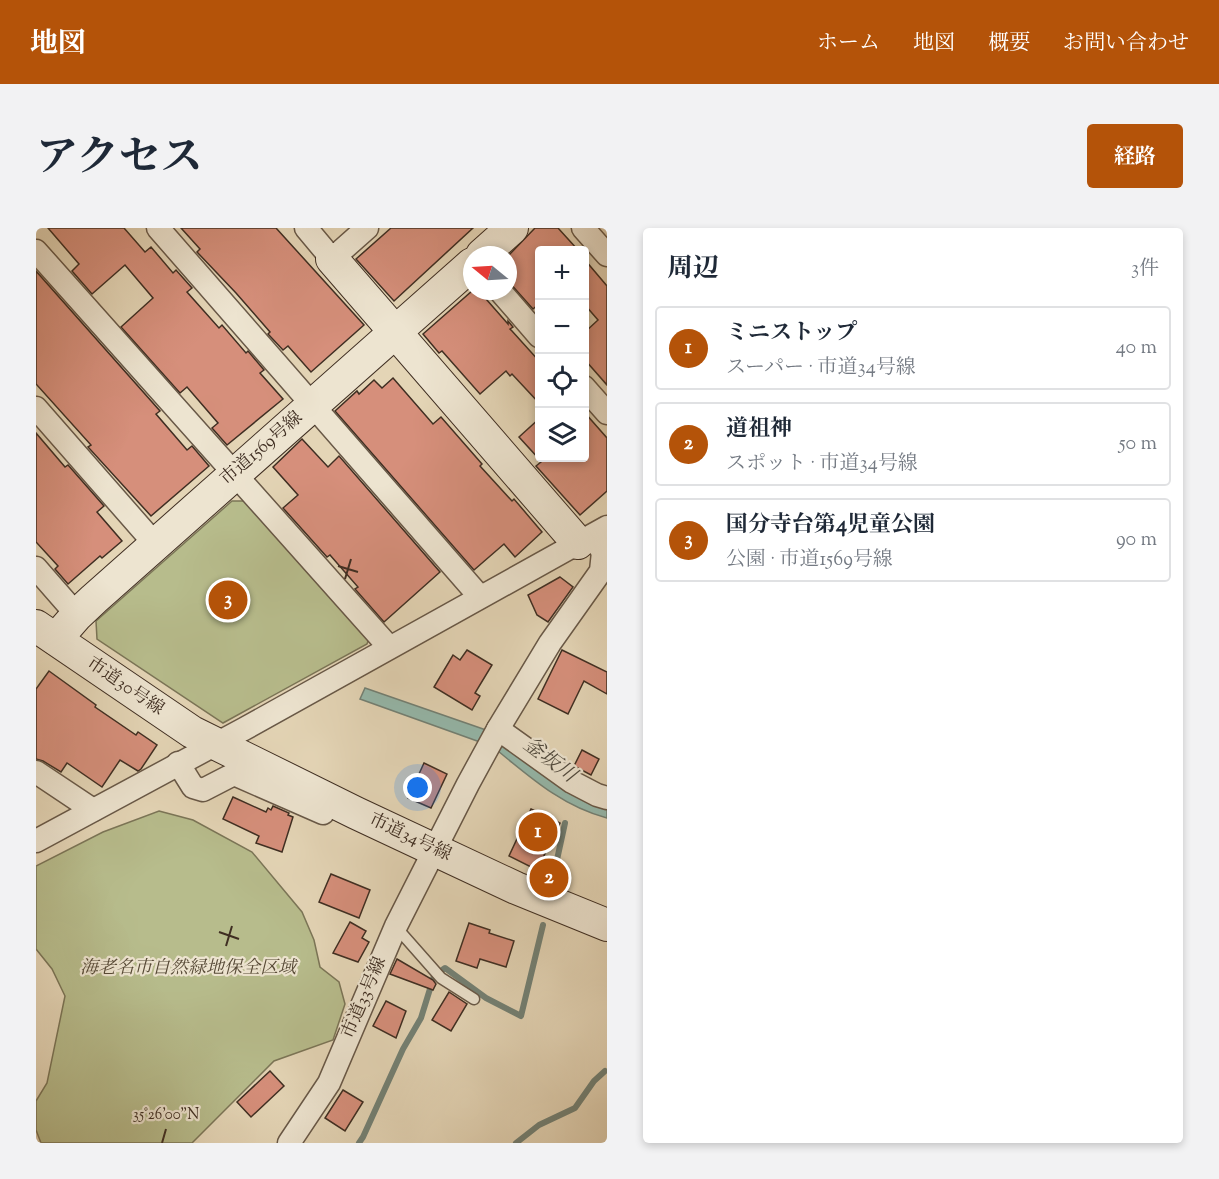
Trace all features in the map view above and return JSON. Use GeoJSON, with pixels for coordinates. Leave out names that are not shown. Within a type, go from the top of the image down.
{"type":"FeatureCollection","features":[{"type":"Feature","properties":{"kind":"street"},"geometry":{"type":"LineString","coordinates":[[158,228],[480,597]]}},
{"type":"Feature","properties":{"kind":"street"},"geometry":{"type":"LineString","coordinates":[[36,841],[217,744],[592,535],[396,331],[306,228]]}},
{"type":"Feature","properties":{"kind":"street"},"geometry":{"type":"LineString","coordinates":[[332,259],[367,228]]}},
{"type":"Feature","properties":{"kind":"street"},"geometry":{"type":"LineString","coordinates":[[492,246],[512,228]]}},
{"type":"Feature","properties":{"kind":"street"},"geometry":{"type":"LineString","coordinates":[[583,228],[607,255]]}},
{"type":"Feature","properties":{"kind":"street"},"geometry":{"type":"LineString","coordinates":[[36,251],[389,647]]}},
{"type":"Feature","properties":{"kind":"street","name":"市道1569号線"},"geometry":{"type":"LineString","coordinates":[[46,633],[77,615],[463,272]]}},
{"type":"Feature","properties":{"kind":"street"},"geometry":{"type":"LineString","coordinates":[[508,300],[535,330]]}},
{"type":"Feature","properties":{"kind":"street"},"geometry":{"type":"LineString","coordinates":[[589,392],[607,413]]}},
{"type":"Feature","properties":{"kind":"street"},"geometry":{"type":"LineString","coordinates":[[36,408],[155,544]]}},
{"type":"Feature","properties":{"kind":"street","name":"市道33号線"},"geometry":{"type":"LineString","coordinates":[[289,1143],[329,1083],[396,926],[498,729],[550,643],[601,571],[603,552],[592,535]]}},
{"type":"Feature","properties":{"kind":"street"},"geometry":{"type":"LineString","coordinates":[[36,568],[77,615]]}},
{"type":"Feature","properties":{"kind":"street","name":"市道30号線"},"geometry":{"type":"LineString","coordinates":[[46,633],[192,732],[217,744]]}},
{"type":"Feature","properties":{"kind":"street"},"geometry":{"type":"LineString","coordinates":[[498,729],[572,782],[607,798]]}},
{"type":"Feature","properties":{"kind":"street","name":"市道34号線"},"geometry":{"type":"LineString","coordinates":[[217,744],[356,813],[516,888],[607,925]]}},
{"type":"Feature","properties":{"kind":"street"},"geometry":{"type":"LineString","coordinates":[[178,763],[193,787],[203,790],[234,774],[348,823],[356,813]]}},
{"type":"Feature","properties":{"kind":"street"},"geometry":{"type":"LineString","coordinates":[[36,772],[93,810]]}},
{"type":"Feature","properties":{"kind":"lane"},"geometry":{"type":"LineString","coordinates":[[396,926],[437,974],[474,999]]}},
{"type":"Feature","properties":{"kind":"green space"},"geometry":{"type":"Polygon","coordinates":[[[232,501],[244,501],[370,635],[367,644],[223,723],[97,639],[96,621],[232,501]]]}},
{"type":"Feature","properties":{"kind":"green space","name":"海老名市自然緑地保全区域"},"geometry":{"type":"Polygon","coordinates":[[[159,811],[193,820],[252,852],[302,912],[314,940],[320,967],[339,982],[345,1004],[333,1040],[274,1061],[192,1143],[41,1143],[36,1130],[36,1101],[47,1083],[65,996],[52,969],[36,949],[36,866],[103,832],[159,811]]]}},
{"type":"Feature","properties":{"kind":"water"},"geometry":{"type":"Polygon","coordinates":[[[365,688],[486,730],[480,742],[360,699],[365,688]]]}},
{"type":"Feature","properties":{"kind":"water"},"geometry":{"type":"Polygon","coordinates":[[[505,740],[607,803],[607,818],[577,807],[536,782],[498,751],[505,740]]]}},
{"type":"Feature","properties":{"kind":"building"},"geometry":{"type":"Polygon","coordinates":[[[48,228],[124,228],[145,252],[151,247],[173,273],[176,270],[192,288],[187,292],[219,328],[222,325],[246,353],[248,351],[264,370],[260,373],[283,399],[227,445],[212,428],[218,423],[187,387],[180,393],[121,327],[153,298],[125,265],[92,294],[72,271],[79,264],[48,228]]]}},
{"type":"Feature","properties":{"kind":"building"},"geometry":{"type":"Polygon","coordinates":[[[181,228],[276,228],[364,325],[311,372],[288,346],[283,350],[268,334],[270,332],[197,252],[200,249],[181,228]]]}},
{"type":"Feature","properties":{"kind":"building"},"geometry":{"type":"Polygon","coordinates":[[[391,228],[473,228],[394,301],[356,259],[391,228]]]}},
{"type":"Feature","properties":{"kind":"building"},"geometry":{"type":"Polygon","coordinates":[[[535,228],[558,228],[574,246],[535,246],[535,307],[533,309],[517,291],[517,247],[535,228]]]}},
{"type":"Feature","properties":{"kind":"building"},"geometry":{"type":"Polygon","coordinates":[[[589,265],[607,286],[607,385],[589,365],[589,328],[598,320],[589,310],[589,265]]]}},
{"type":"Feature","properties":{"kind":"building"},"geometry":{"type":"Polygon","coordinates":[[[36,271],[160,411],[156,414],[187,450],[192,446],[209,466],[151,516],[88,447],[91,445],[36,384],[36,271]]]}},
{"type":"Feature","properties":{"kind":"building"},"geometry":{"type":"Polygon","coordinates":[[[463,299],[487,300],[508,324],[508,321],[513,327],[510,329],[535,356],[535,399],[512,374],[510,376],[506,371],[480,394],[442,351],[439,353],[423,334],[463,299]]]}},
{"type":"Feature","properties":{"kind":"building"},"geometry":{"type":"Polygon","coordinates":[[[393,378],[433,424],[441,417],[482,464],[480,466],[512,501],[514,499],[542,532],[515,557],[504,544],[474,570],[335,411],[357,391],[359,394],[374,380],[382,388],[393,378]]]}},
{"type":"Feature","properties":{"kind":"building"},"geometry":{"type":"Polygon","coordinates":[[[589,418],[607,438],[607,491],[580,515],[536,466],[541,462],[589,462],[589,418]]]}},
{"type":"Feature","properties":{"kind":"building"},"geometry":{"type":"Polygon","coordinates":[[[535,423],[535,455],[519,437],[535,423]]]}},
{"type":"Feature","properties":{"kind":"building"},"geometry":{"type":"Polygon","coordinates":[[[36,433],[65,467],[68,465],[104,506],[97,512],[122,541],[102,558],[100,556],[68,584],[55,569],[58,566],[36,542],[36,433]]]}},
{"type":"Feature","properties":{"kind":"building"},"geometry":{"type":"Polygon","coordinates":[[[302,439],[328,467],[339,456],[440,572],[384,622],[355,589],[358,587],[330,555],[327,557],[283,508],[298,495],[273,467],[302,439]]]}},
{"type":"Feature","properties":{"kind":"building"},"geometry":{"type":"Polygon","coordinates":[[[560,577],[573,587],[548,622],[537,615],[528,595],[560,577]]]}},
{"type":"Feature","properties":{"kind":"building"},"geometry":{"type":"Polygon","coordinates":[[[467,650],[492,665],[475,693],[480,696],[472,710],[434,687],[453,655],[460,660],[467,650]]]}},
{"type":"Feature","properties":{"kind":"building"},"geometry":{"type":"Polygon","coordinates":[[[562,650],[607,672],[607,694],[584,681],[568,714],[538,699],[562,650]]]}},
{"type":"Feature","properties":{"kind":"building"},"geometry":{"type":"Polygon","coordinates":[[[49,671],[96,705],[95,707],[136,735],[138,732],[157,745],[141,769],[138,771],[120,760],[102,787],[67,763],[61,772],[36,759],[36,689],[49,671]]]}},
{"type":"Feature","properties":{"kind":"building"},"geometry":{"type":"Polygon","coordinates":[[[582,750],[599,759],[591,775],[574,766],[582,750]]]}},
{"type":"Feature","properties":{"kind":"building"},"geometry":{"type":"Polygon","coordinates":[[[424,763],[447,774],[431,808],[408,798],[424,763]]]}},
{"type":"Feature","properties":{"kind":"building"},"geometry":{"type":"Polygon","coordinates":[[[233,797],[266,812],[273,806],[293,817],[282,852],[256,843],[259,836],[223,819],[233,797]]]}},
{"type":"Feature","properties":{"kind":"building"},"geometry":{"type":"Polygon","coordinates":[[[531,809],[560,823],[537,870],[509,856],[531,809]]]}},
{"type":"Feature","properties":{"kind":"building"},"geometry":{"type":"Polygon","coordinates":[[[331,874],[370,890],[359,918],[319,902],[331,874]]]}},
{"type":"Feature","properties":{"kind":"building"},"geometry":{"type":"Polygon","coordinates":[[[350,922],[366,931],[362,938],[369,942],[358,962],[333,953],[350,922]]]}},
{"type":"Feature","properties":{"kind":"building"},"geometry":{"type":"Polygon","coordinates":[[[469,923],[490,930],[489,933],[514,941],[506,967],[480,959],[477,968],[456,961],[469,923]]]}},
{"type":"Feature","properties":{"kind":"building"},"geometry":{"type":"Polygon","coordinates":[[[397,959],[433,980],[436,984],[433,990],[390,974],[397,959]]]}},
{"type":"Feature","properties":{"kind":"building"},"geometry":{"type":"Polygon","coordinates":[[[449,992],[467,1004],[451,1031],[432,1020],[449,992]]]}},
{"type":"Feature","properties":{"kind":"building"},"geometry":{"type":"Polygon","coordinates":[[[386,1001],[406,1011],[396,1038],[373,1026],[386,1001]]]}},
{"type":"Feature","properties":{"kind":"building"},"geometry":{"type":"Polygon","coordinates":[[[270,1071],[284,1086],[251,1117],[237,1102],[270,1071]]]}},
{"type":"Feature","properties":{"kind":"building"},"geometry":{"type":"Polygon","coordinates":[[[343,1090],[363,1102],[345,1131],[325,1118],[343,1090]]]}},
{"type":"Feature","properties":{"kind":"waterway"},"geometry":{"type":"LineString","coordinates":[[553,878],[565,823]]}},
{"type":"Feature","properties":{"kind":"waterway"},"geometry":{"type":"LineString","coordinates":[[359,1143],[403,1049],[421,1018],[434,976],[445,968],[486,998],[521,1016],[543,925]]}},
{"type":"Feature","properties":{"kind":"waterway"},"geometry":{"type":"LineString","coordinates":[[516,1143],[539,1125],[575,1108],[594,1081],[605,1071]]}},
{"type":"Feature","properties":{"kind":"place","name":"国分寺台第4児童公園"},"geometry":{"type":"Point","coordinates":[228,600]}},
{"type":"Feature","properties":{"kind":"place","name":"ミニストップ"},"geometry":{"type":"Point","coordinates":[538,832]}},
{"type":"Feature","properties":{"kind":"place","name":"道祖神"},"geometry":{"type":"Point","coordinates":[549,878]}},
{"type":"Feature","properties":{"kind":"water label","name":"釜坂川"},"geometry":{"type":"Point","coordinates":[549,761]}}]}
